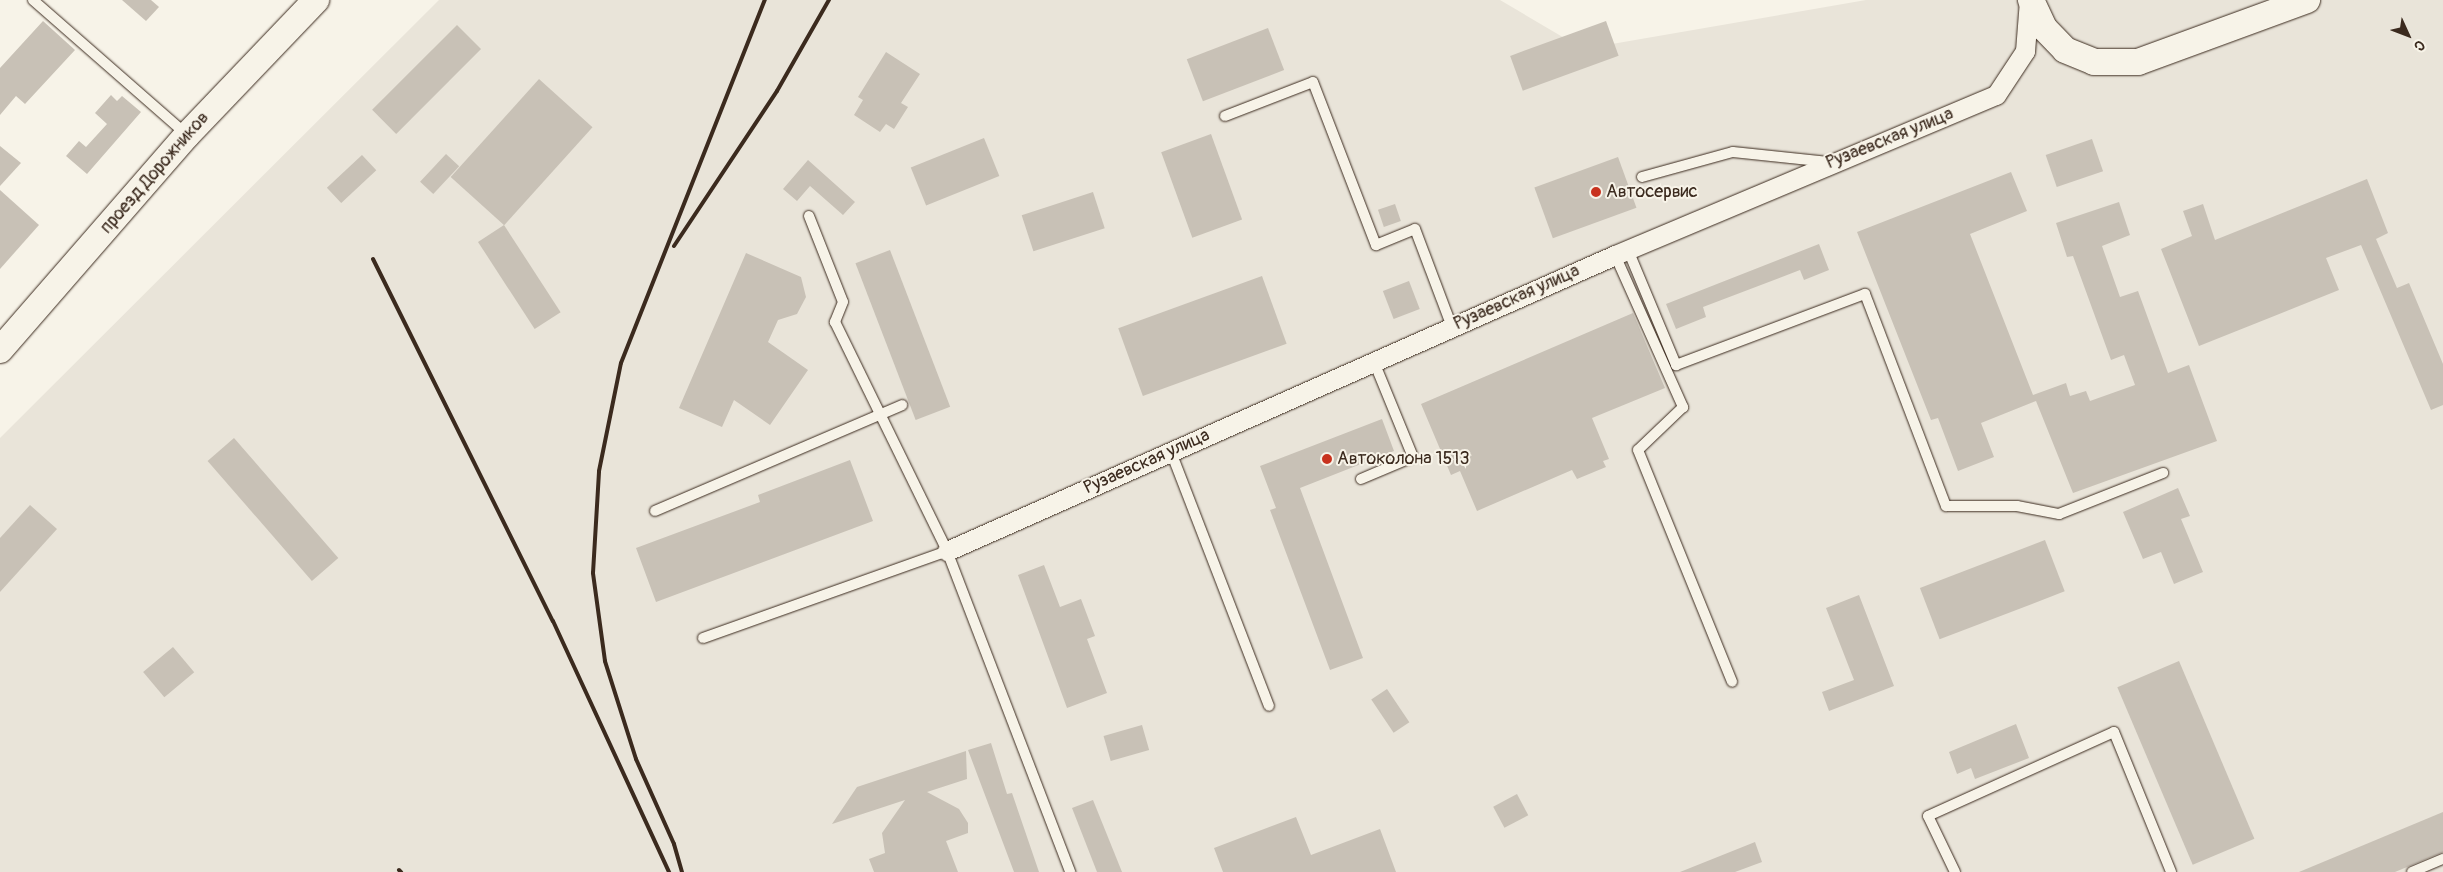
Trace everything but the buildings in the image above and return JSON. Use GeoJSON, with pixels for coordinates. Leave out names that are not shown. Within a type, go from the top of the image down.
{"type":"FeatureCollection","features":[{"type":"Feature","properties":{"kind":"main road","name":"проезд Дорожников"},"geometry":{"type":"LineString","coordinates":[[0,350],[187,135],[316,0]]}},
{"type":"Feature","properties":{"kind":"main road"},"geometry":{"type":"LineString","coordinates":[[2030,0],[2044,28],[2065,50],[2094,62],[2138,62],[2307,0]]}},
{"type":"Feature","properties":{"kind":"street","name":"Рузаевская улица"},"geometry":{"type":"LineString","coordinates":[[947,551],[1622,252],[1832,162],[1996,95],[2025,51],[2030,0]]}},
{"type":"Feature","properties":{"kind":"lane"},"geometry":{"type":"LineString","coordinates":[[33,0],[187,135]]}},
{"type":"Feature","properties":{"kind":"lane"},"geometry":{"type":"LineString","coordinates":[[1225,116],[1313,82],[1376,245],[1415,229],[1452,327]]}},
{"type":"Feature","properties":{"kind":"lane"},"geometry":{"type":"LineString","coordinates":[[1642,177],[1734,152],[1832,162]]}},
{"type":"Feature","properties":{"kind":"lane"},"geometry":{"type":"LineString","coordinates":[[809,216],[843,302],[835,322],[947,551],[1070,872]]}},
{"type":"Feature","properties":{"kind":"lane"},"geometry":{"type":"LineString","coordinates":[[1622,252],[1676,365],[1865,294],[1946,506],[2017,506],[2059,514],[2163,473]]}},
{"type":"Feature","properties":{"kind":"lane"},"geometry":{"type":"LineString","coordinates":[[1622,252],[1683,407],[1638,450],[1732,682]]}},
{"type":"Feature","properties":{"kind":"lane"},"geometry":{"type":"LineString","coordinates":[[1361,478],[1413,458],[1374,362]]}},
{"type":"Feature","properties":{"kind":"lane"},"geometry":{"type":"LineString","coordinates":[[655,511],[902,404]]}},
{"type":"Feature","properties":{"kind":"lane"},"geometry":{"type":"LineString","coordinates":[[1171,452],[1269,706]]}},
{"type":"Feature","properties":{"kind":"lane"},"geometry":{"type":"LineString","coordinates":[[703,638],[947,551]]}},
{"type":"Feature","properties":{"kind":"lane"},"geometry":{"type":"LineString","coordinates":[[1955,872],[1928,816],[2114,732],[2171,872]]}},
{"type":"Feature","properties":{"kind":"lane"},"geometry":{"type":"LineString","coordinates":[[2412,872],[2443,860]]}},
{"type":"Feature","properties":{"kind":"shaded area"},"geometry":{"type":"Polygon","coordinates":[[[439,0],[1500,0],[1583,49],[1866,0],[2443,0],[2443,872],[0,872],[0,438],[439,0]]]}},
{"type":"Feature","properties":{"kind":"railway"},"geometry":{"type":"LineString","coordinates":[[682,872],[674,844],[636,759],[605,661],[593,573],[599,471],[621,363],[765,0]]}},
{"type":"Feature","properties":{"kind":"railway"},"geometry":{"type":"LineString","coordinates":[[674,246],[777,91],[829,0]]}},
{"type":"Feature","properties":{"kind":"railway"},"geometry":{"type":"LineString","coordinates":[[373,259],[553,621],[669,872]]}},
{"type":"Feature","properties":{"kind":"place","name":"Автосервис"},"geometry":{"type":"Point","coordinates":[1596,192]}},
{"type":"Feature","properties":{"kind":"place","name":"Автоколона 1513"},"geometry":{"type":"Point","coordinates":[1327,459]}}]}
